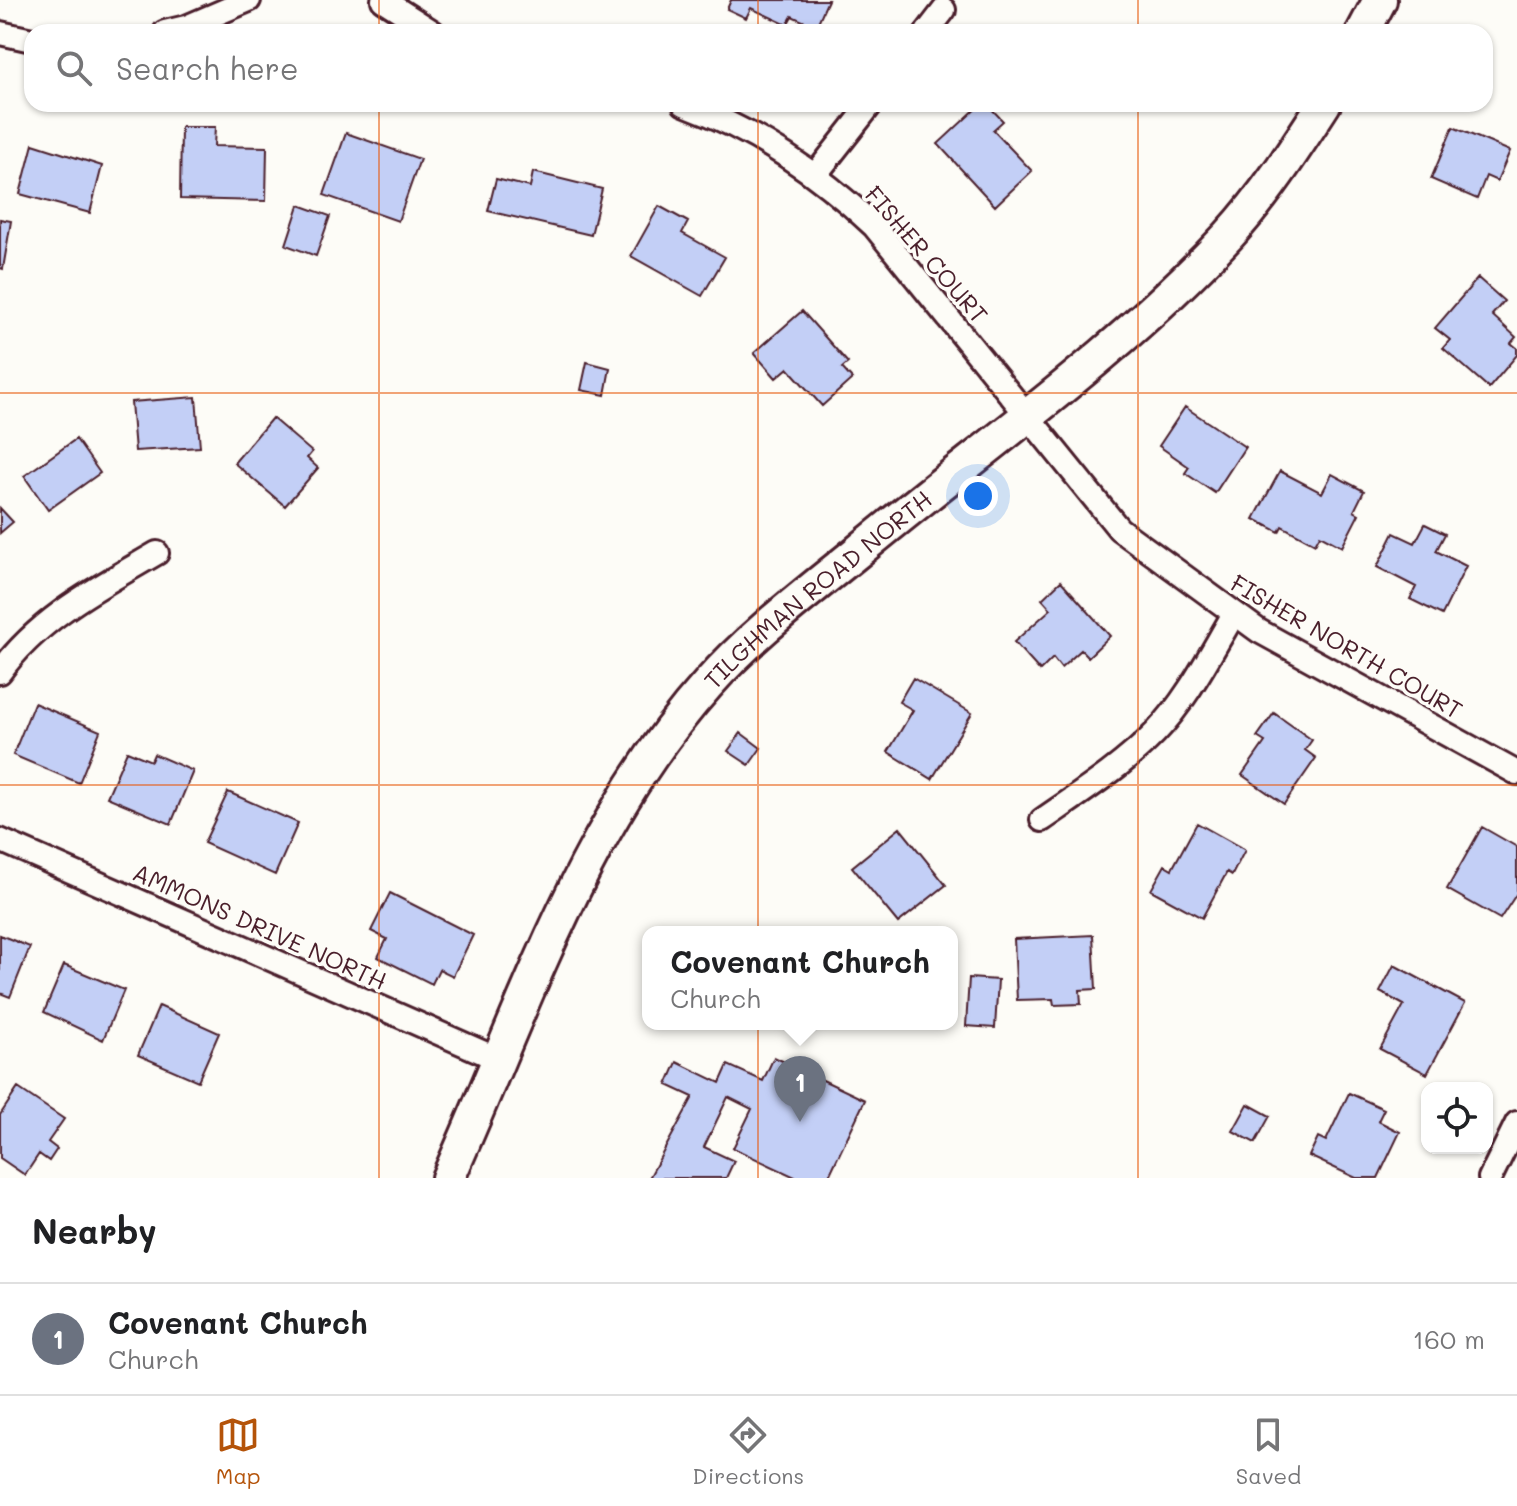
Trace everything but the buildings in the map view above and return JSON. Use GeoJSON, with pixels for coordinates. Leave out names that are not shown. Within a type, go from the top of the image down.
{"type":"FeatureCollection","features":[{"type":"Feature","properties":{"kind":"street"},"geometry":{"type":"LineString","coordinates":[[193,24],[249,0]]}},
{"type":"Feature","properties":{"kind":"street"},"geometry":{"type":"LineString","coordinates":[[383,0],[420,24]]}},
{"type":"Feature","properties":{"kind":"street"},"geometry":{"type":"LineString","coordinates":[[1367,24],[1380,0]]}},
{"type":"Feature","properties":{"kind":"street"},"geometry":{"type":"LineString","coordinates":[[933,24],[944,10]]}},
{"type":"Feature","properties":{"kind":"street"},"geometry":{"type":"LineString","coordinates":[[0,33],[24,38]]}},
{"type":"Feature","properties":{"kind":"street","name":"FISHER COURT"},"geometry":{"type":"LineString","coordinates":[[705,112],[729,121],[816,174],[874,226],[1026,416]]}},
{"type":"Feature","properties":{"kind":"street"},"geometry":{"type":"LineString","coordinates":[[816,174],[865,112]]}},
{"type":"Feature","properties":{"kind":"street","name":"TILGHMAN ROAD NORTH"},"geometry":{"type":"LineString","coordinates":[[448,1178],[552,938],[613,819],[672,726],[710,681],[788,610],[1156,308],[1230,234],[1272,181],[1319,112]]}},
{"type":"Feature","properties":{"kind":"street","name":"FISHER NORTH COURT"},"geometry":{"type":"LineString","coordinates":[[1026,416],[1119,529],[1234,614],[1517,773]]}},
{"type":"Feature","properties":{"kind":"street"},"geometry":{"type":"LineString","coordinates":[[0,672],[46,621],[157,553]]}},
{"type":"Feature","properties":{"kind":"street"},"geometry":{"type":"LineString","coordinates":[[1042,820],[1108,773],[1156,732],[1185,695],[1234,614]]}},
{"type":"Feature","properties":{"kind":"street","name":"AMMONS DRIVE NORTH"},"geometry":{"type":"LineString","coordinates":[[0,840],[500,1060]]}},
{"type":"Feature","properties":{"kind":"street"},"geometry":{"type":"LineString","coordinates":[[1490,1178],[1517,1123]]}},
{"type":"Feature","properties":{"kind":"place","name":"Covenant Church"},"geometry":{"type":"Point","coordinates":[800,1122]}}]}
